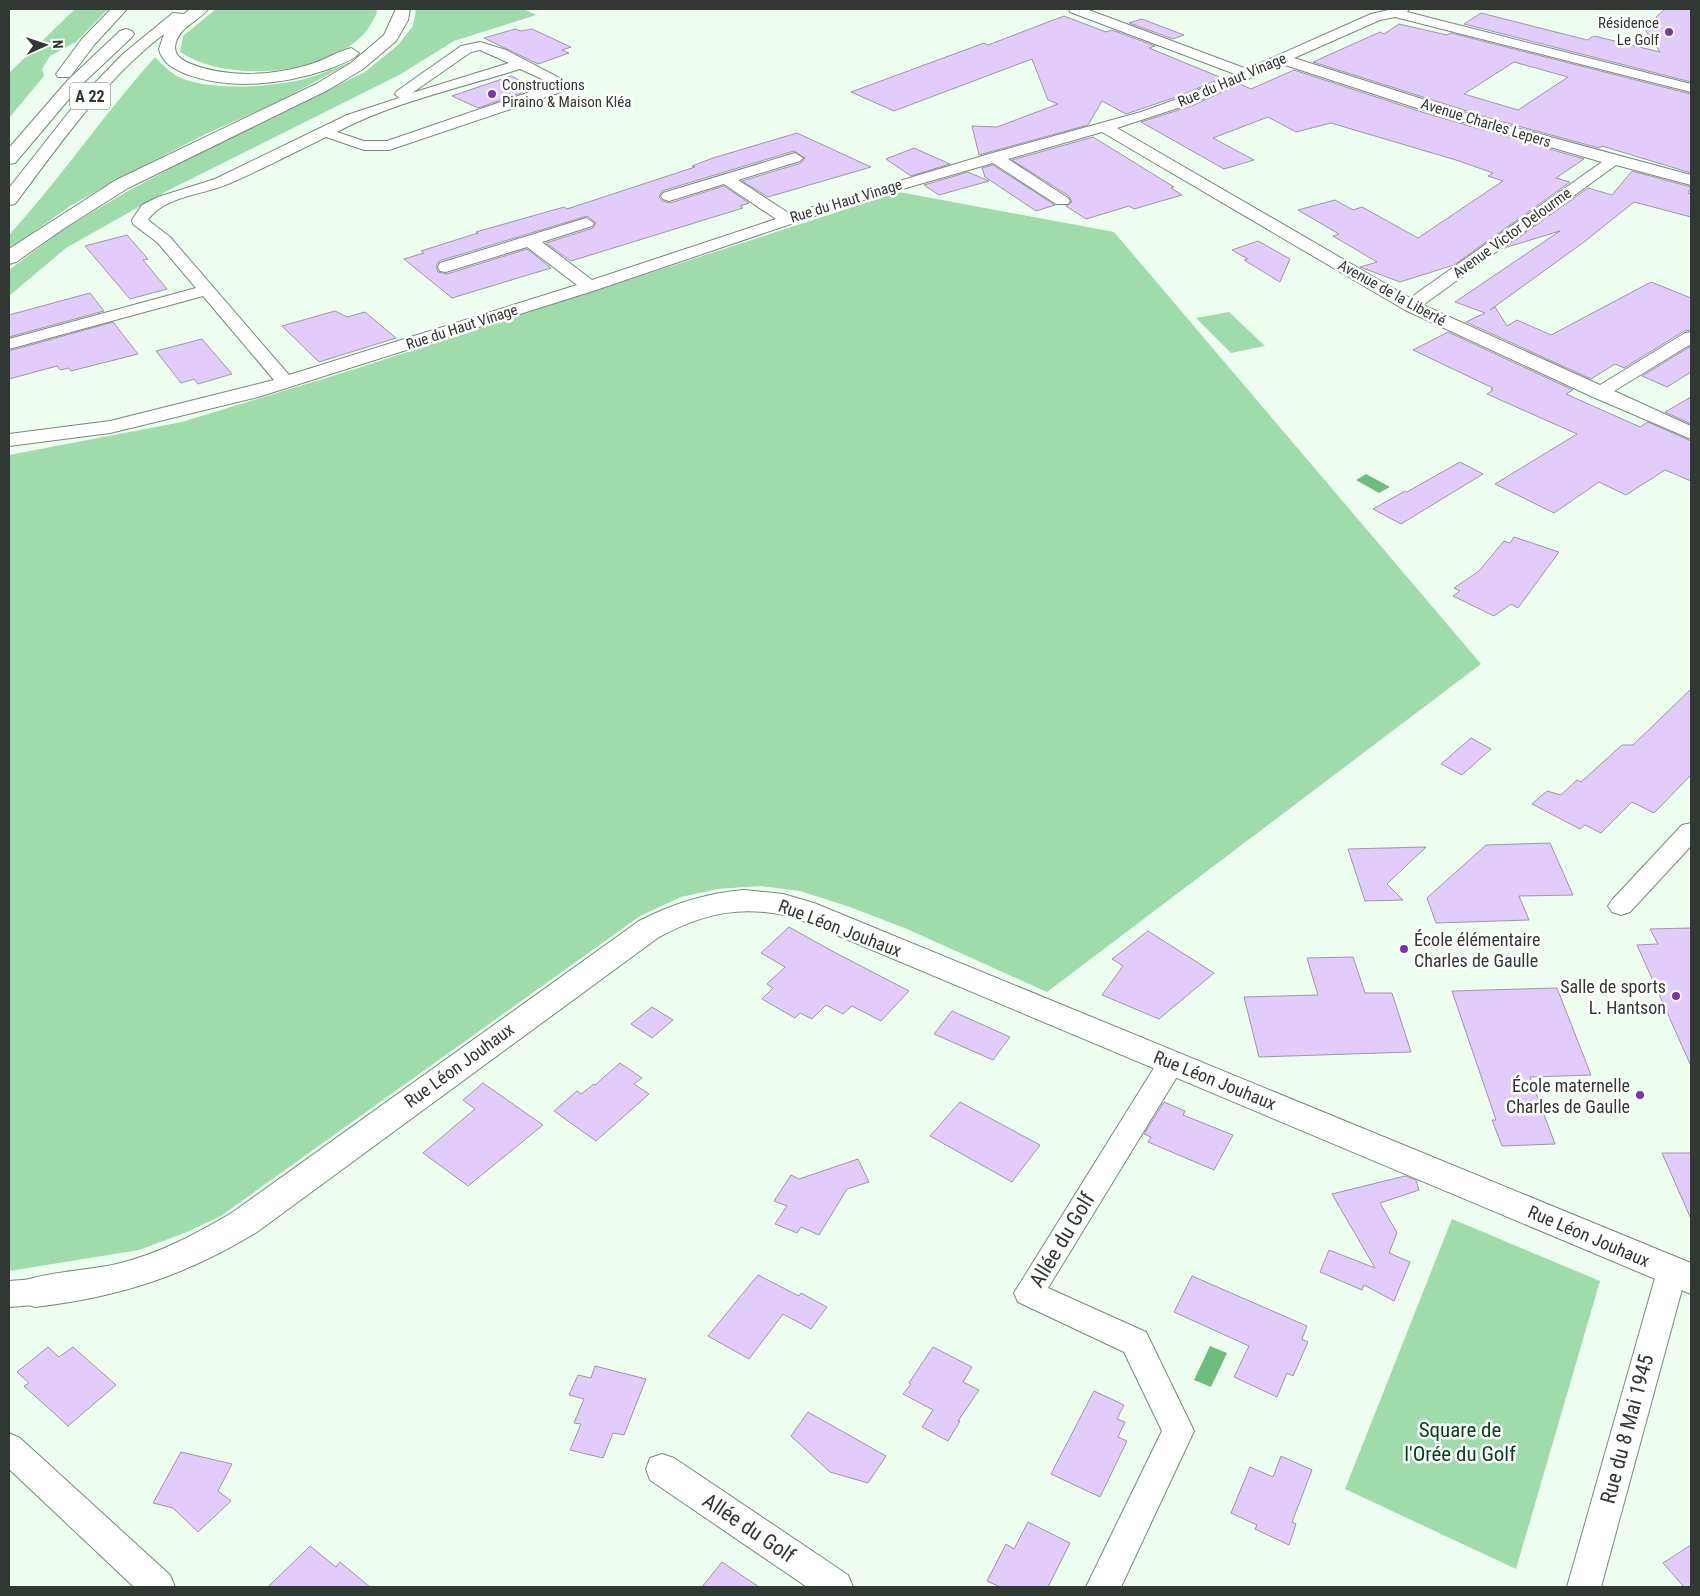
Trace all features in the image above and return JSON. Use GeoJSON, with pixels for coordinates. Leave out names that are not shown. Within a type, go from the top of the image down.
{"type":"FeatureCollection","features":[{"type":"Feature","properties":{"kind":"main road"},"geometry":{"type":"LineString","coordinates":[[20,145],[71,62],[119,9]]}},
{"type":"Feature","properties":{"kind":"main road","name":"A 22"},"geometry":{"type":"LineString","coordinates":[[9,200],[93,92],[142,44],[189,9]]}},
{"type":"Feature","properties":{"kind":"main road"},"geometry":{"type":"LineString","coordinates":[[9,258],[56,225],[122,184],[345,74],[375,54],[390,38],[400,20],[395,9],[384,19],[366,44],[346,56],[308,70],[248,78],[196,72],[177,64],[168,56],[167,47],[172,34],[200,9]]}},
{"type":"Feature","properties":{"kind":"main road","name":"A 22"},"geometry":{"type":"LineString","coordinates":[[9,158],[74,83],[136,27]]}},
{"type":"Feature","properties":{"kind":"main road","name":"Rue Léon Jouhaux"},"geometry":{"type":"LineString","coordinates":[[22,1293],[73,1288],[126,1278],[188,1255],[245,1222],[649,929],[683,912],[724,901],[762,900],[804,910],[1682,1275]]}},
{"type":"Feature","properties":{"kind":"street"},"geometry":{"type":"LineString","coordinates":[[1075,9],[1247,74]]}},
{"type":"Feature","properties":{"kind":"street"},"geometry":{"type":"LineString","coordinates":[[1399,11],[1691,88]]}},
{"type":"Feature","properties":{"kind":"street","name":"Rue du Haut Vinage"},"geometry":{"type":"LineString","coordinates":[[9,440],[74,433],[132,423],[225,400],[285,382],[590,286],[787,219],[994,157],[1106,128],[1173,106],[1376,17],[1399,11]]}},
{"type":"Feature","properties":{"kind":"street"},"geometry":{"type":"LineString","coordinates":[[325,132],[360,145],[389,145],[556,89],[562,85],[560,81],[484,46],[470,47],[386,106]]}},
{"type":"Feature","properties":{"kind":"street","name":"Avenue Charles Lepers"},"geometry":{"type":"LineString","coordinates":[[1282,58],[1352,83],[1614,160],[1691,180]]}},
{"type":"Feature","properties":{"kind":"street"},"geometry":{"type":"LineString","coordinates":[[285,382],[164,240],[141,224],[140,220],[143,213],[164,200],[220,182],[352,118],[521,64]]}},
{"type":"Feature","properties":{"kind":"street","name":"Avenue de la Liberté"},"geometry":{"type":"LineString","coordinates":[[1106,128],[1411,306],[1599,393],[1691,433]]}},
{"type":"Feature","properties":{"kind":"street"},"geometry":{"type":"LineString","coordinates":[[994,157],[1062,201]]}},
{"type":"Feature","properties":{"kind":"street"},"geometry":{"type":"LineString","coordinates":[[669,196],[795,158]]}},
{"type":"Feature","properties":{"kind":"street","name":"Avenue Victor Delourme"},"geometry":{"type":"LineString","coordinates":[[1411,306],[1614,160]]}},
{"type":"Feature","properties":{"kind":"street"},"geometry":{"type":"LineString","coordinates":[[726,179],[787,219]]}},
{"type":"Feature","properties":{"kind":"street"},"geometry":{"type":"LineString","coordinates":[[446,267],[586,223]]}},
{"type":"Feature","properties":{"kind":"street"},"geometry":{"type":"LineString","coordinates":[[530,241],[590,286]]}},
{"type":"Feature","properties":{"kind":"street"},"geometry":{"type":"LineString","coordinates":[[9,344],[206,290]]}},
{"type":"Feature","properties":{"kind":"street"},"geometry":{"type":"LineString","coordinates":[[1599,393],[1691,337]]}},
{"type":"Feature","properties":{"kind":"street"},"geometry":{"type":"LineString","coordinates":[[1621,906],[1691,831]]}},
{"type":"Feature","properties":{"kind":"street","name":"Allée du Golf"},"geometry":{"type":"LineString","coordinates":[[1103,1587],[1178,1431],[1135,1342],[1028,1292],[1172,1062]]}},
{"type":"Feature","properties":{"kind":"street","name":"Rue du 8 Mai 1945"},"geometry":{"type":"LineString","coordinates":[[1584,1587],[1682,1275]]}},
{"type":"Feature","properties":{"kind":"street"},"geometry":{"type":"LineString","coordinates":[[9,1448],[158,1587]]}},
{"type":"Feature","properties":{"kind":"street","name":"Allée du Golf"},"geometry":{"type":"LineString","coordinates":[[662,1469],[836,1587]]}},
{"type":"Feature","properties":{"kind":"green space"},"geometry":{"type":"Polygon","coordinates":[[[75,9],[108,9],[76,42],[50,56],[42,69],[44,76],[9,118],[9,73],[75,9]]]}},
{"type":"Feature","properties":{"kind":"green space"},"geometry":{"type":"Polygon","coordinates":[[[216,9],[376,9],[377,13],[363,35],[345,49],[324,59],[299,67],[248,71],[223,68],[200,62],[180,52],[183,36],[216,9]]]}},
{"type":"Feature","properties":{"kind":"green space"},"geometry":{"type":"Polygon","coordinates":[[[416,9],[524,9],[536,15],[454,41],[401,74],[167,191],[66,248],[9,296],[9,270],[62,230],[128,191],[220,142],[365,72],[398,45],[413,26],[416,9]]]}},
{"type":"Feature","properties":{"kind":"green space"},"geometry":{"type":"Polygon","coordinates":[[[155,57],[179,77],[192,82],[225,86],[261,86],[294,81],[314,76],[355,60],[276,103],[210,132],[139,168],[70,206],[9,250],[9,235],[155,57]]]}},
{"type":"Feature","properties":{"kind":"green space"},"geometry":{"type":"Polygon","coordinates":[[[899,192],[1114,232],[1481,664],[1047,992],[907,929],[850,907],[800,891],[760,886],[718,889],[681,897],[640,916],[221,1216],[187,1232],[139,1250],[9,1271],[9,455],[182,422],[352,370],[899,192]]]}},
{"type":"Feature","properties":{"kind":"green space"},"geometry":{"type":"Polygon","coordinates":[[[1229,312],[1265,346],[1231,353],[1196,318],[1229,312]]]}},
{"type":"Feature","properties":{"kind":"green space","name":"Square de l'Orée du Golf"},"geometry":{"type":"Polygon","coordinates":[[[1452,1219],[1600,1281],[1516,1569],[1345,1489],[1452,1219]]]}},
{"type":"Feature","properties":{"kind":"shaded area"},"geometry":{"type":"Polygon","coordinates":[[[1366,474],[1390,487],[1379,493],[1356,480],[1366,474]]]}},
{"type":"Feature","properties":{"kind":"shaded area"},"geometry":{"type":"Polygon","coordinates":[[[1210,1346],[1227,1353],[1211,1387],[1194,1380],[1210,1346]]]}},
{"type":"Feature","properties":{"kind":"building"},"geometry":{"type":"Polygon","coordinates":[[[1665,9],[1691,9],[1691,82],[1464,24],[1481,13],[1587,40],[1594,36],[1660,52],[1644,28],[1665,9]]]}},
{"type":"Feature","properties":{"kind":"building"},"geometry":{"type":"Polygon","coordinates":[[[1064,16],[1106,32],[1112,30],[1155,46],[1149,48],[1222,78],[1182,95],[1126,114],[1102,101],[1088,125],[979,155],[972,126],[997,127],[1058,104],[1048,100],[1032,59],[894,111],[851,92],[984,43],[988,45],[1064,16]]]}},
{"type":"Feature","properties":{"kind":"building"},"geometry":{"type":"Polygon","coordinates":[[[1142,19],[1184,35],[1173,39],[1129,23],[1142,19]]]}},
{"type":"Feature","properties":{"kind":"building"},"geometry":{"type":"Polygon","coordinates":[[[1399,24],[1447,35],[1451,33],[1691,94],[1691,173],[1602,146],[1599,148],[1492,119],[1313,62],[1380,32],[1384,34],[1399,24]],[[1514,62],[1464,94],[1518,110],[1568,77],[1514,62]]]}},
{"type":"Feature","properties":{"kind":"building"},"geometry":{"type":"Polygon","coordinates":[[[515,29],[521,31],[532,29],[571,47],[562,50],[569,53],[538,64],[484,38],[515,29]]]}},
{"type":"Feature","properties":{"kind":"building"},"geometry":{"type":"Polygon","coordinates":[[[1294,70],[1428,114],[1584,159],[1556,178],[1570,182],[1454,265],[1400,282],[1360,267],[1377,262],[1333,236],[1339,234],[1298,210],[1335,200],[1353,210],[1362,207],[1418,238],[1503,181],[1488,176],[1493,173],[1456,160],[1331,123],[1296,132],[1268,117],[1213,138],[1254,160],[1224,169],[1141,122],[1194,105],[1240,84],[1251,89],[1294,70]]]}},
{"type":"Feature","properties":{"kind":"building"},"geometry":{"type":"Polygon","coordinates":[[[511,76],[536,88],[478,108],[452,96],[511,76]]]}},
{"type":"Feature","properties":{"kind":"building"},"geometry":{"type":"Polygon","coordinates":[[[797,133],[871,167],[768,197],[742,181],[801,163],[805,158],[794,151],[662,191],[659,197],[662,201],[670,203],[724,186],[749,203],[740,206],[743,208],[571,261],[546,243],[593,228],[596,223],[587,216],[439,261],[436,266],[438,272],[447,274],[527,249],[551,268],[452,298],[404,259],[424,253],[421,251],[478,233],[476,232],[564,207],[567,209],[695,167],[692,166],[713,158],[797,133]]]}},
{"type":"Feature","properties":{"kind":"building"},"geometry":{"type":"Polygon","coordinates":[[[1093,137],[1174,187],[1171,188],[1182,195],[1134,209],[1129,206],[1086,219],[1066,206],[1072,202],[1069,196],[1012,160],[1093,137]]]}},
{"type":"Feature","properties":{"kind":"building"},"geometry":{"type":"Polygon","coordinates":[[[914,148],[950,164],[911,176],[886,159],[914,148]]]}},
{"type":"Feature","properties":{"kind":"building"},"geometry":{"type":"Polygon","coordinates":[[[993,165],[1055,205],[1036,211],[985,177],[982,168],[993,165]]]}},
{"type":"Feature","properties":{"kind":"building"},"geometry":{"type":"Polygon","coordinates":[[[1632,171],[1691,187],[1688,193],[1691,194],[1691,217],[1634,202],[1584,242],[1490,310],[1495,307],[1507,326],[1517,320],[1551,335],[1651,282],[1691,298],[1691,330],[1684,331],[1624,368],[1615,364],[1591,379],[1466,322],[1485,313],[1455,302],[1560,231],[1504,248],[1588,188],[1612,195],[1632,171]]]}},
{"type":"Feature","properties":{"kind":"building"},"geometry":{"type":"Polygon","coordinates":[[[968,172],[989,181],[939,195],[924,185],[968,172]]]}},
{"type":"Feature","properties":{"kind":"building"},"geometry":{"type":"Polygon","coordinates":[[[127,235],[148,259],[143,260],[167,289],[130,299],[85,246],[127,235]]]}},
{"type":"Feature","properties":{"kind":"building"},"geometry":{"type":"Polygon","coordinates":[[[1258,241],[1290,259],[1280,282],[1244,260],[1248,259],[1232,250],[1258,241]]]}},
{"type":"Feature","properties":{"kind":"building"},"geometry":{"type":"Polygon","coordinates":[[[90,293],[104,311],[9,337],[9,315],[90,293]]]}},
{"type":"Feature","properties":{"kind":"building"},"geometry":{"type":"Polygon","coordinates":[[[335,311],[347,317],[365,312],[396,338],[319,362],[282,326],[335,311]]]}},
{"type":"Feature","properties":{"kind":"building"},"geometry":{"type":"Polygon","coordinates":[[[113,322],[138,354],[71,371],[69,368],[60,370],[57,366],[9,379],[9,351],[113,322]]]}},
{"type":"Feature","properties":{"kind":"building"},"geometry":{"type":"Polygon","coordinates":[[[1448,332],[1573,390],[1566,394],[1640,427],[1648,422],[1691,441],[1691,481],[1665,470],[1626,495],[1599,482],[1554,513],[1495,484],[1577,434],[1487,394],[1493,388],[1413,350],[1448,332]]]}},
{"type":"Feature","properties":{"kind":"building"},"geometry":{"type":"Polygon","coordinates":[[[202,339],[232,374],[198,384],[194,379],[181,383],[156,351],[202,339]]]}},
{"type":"Feature","properties":{"kind":"building"},"geometry":{"type":"Polygon","coordinates":[[[1691,346],[1691,372],[1667,387],[1642,376],[1691,346]]]}},
{"type":"Feature","properties":{"kind":"building"},"geometry":{"type":"Polygon","coordinates":[[[1691,397],[1691,424],[1665,412],[1691,397]]]}},
{"type":"Feature","properties":{"kind":"building"},"geometry":{"type":"Polygon","coordinates":[[[1460,462],[1483,474],[1401,524],[1373,509],[1405,491],[1407,492],[1460,462]]]}},
{"type":"Feature","properties":{"kind":"building"},"geometry":{"type":"Polygon","coordinates":[[[1514,537],[1559,552],[1518,608],[1511,604],[1494,616],[1453,596],[1460,591],[1454,588],[1479,571],[1504,541],[1510,543],[1514,537]]]}},
{"type":"Feature","properties":{"kind":"building"},"geometry":{"type":"Polygon","coordinates":[[[1691,689],[1691,775],[1654,813],[1632,802],[1601,833],[1585,825],[1580,829],[1532,804],[1547,791],[1561,795],[1577,780],[1581,782],[1622,745],[1633,745],[1691,689]]]}},
{"type":"Feature","properties":{"kind":"building"},"geometry":{"type":"Polygon","coordinates":[[[1471,738],[1491,749],[1462,775],[1441,764],[1471,738]]]}},
{"type":"Feature","properties":{"kind":"building"},"geometry":{"type":"Polygon","coordinates":[[[1550,843],[1573,895],[1519,896],[1529,920],[1436,923],[1427,898],[1486,845],[1550,843]]]}},
{"type":"Feature","properties":{"kind":"building"},"geometry":{"type":"Polygon","coordinates":[[[1426,847],[1387,884],[1403,900],[1365,901],[1348,849],[1426,847]]]}},
{"type":"Feature","properties":{"kind":"building"},"geometry":{"type":"Polygon","coordinates":[[[789,927],[909,991],[881,1021],[852,1006],[843,1014],[826,1005],[812,1019],[800,1013],[795,1018],[762,999],[773,988],[767,984],[785,967],[761,953],[789,927]]]}},
{"type":"Feature","properties":{"kind":"building","name":"Salle de sports L. Hantson"},"geometry":{"type":"Polygon","coordinates":[[[1691,928],[1691,1066],[1637,945],[1658,944],[1650,929],[1691,928]]]}},
{"type":"Feature","properties":{"kind":"building"},"geometry":{"type":"Polygon","coordinates":[[[1148,931],[1214,973],[1159,1019],[1102,995],[1123,966],[1112,959],[1148,931]]]}},
{"type":"Feature","properties":{"kind":"building"},"geometry":{"type":"Polygon","coordinates":[[[1353,957],[1365,993],[1392,993],[1411,1052],[1259,1057],[1244,997],[1318,995],[1307,958],[1353,957]]]}},
{"type":"Feature","properties":{"kind":"building"},"geometry":{"type":"Polygon","coordinates":[[[1557,988],[1591,1075],[1530,1077],[1555,1144],[1502,1146],[1492,1120],[1496,1120],[1452,991],[1557,988]]]}},
{"type":"Feature","properties":{"kind":"building"},"geometry":{"type":"Polygon","coordinates":[[[652,1007],[673,1020],[652,1038],[631,1024],[652,1007]]]}},
{"type":"Feature","properties":{"kind":"building"},"geometry":{"type":"Polygon","coordinates":[[[952,1011],[1010,1037],[993,1060],[934,1034],[952,1011]]]}},
{"type":"Feature","properties":{"kind":"building"},"geometry":{"type":"Polygon","coordinates":[[[620,1063],[642,1078],[634,1084],[649,1094],[596,1141],[554,1111],[577,1091],[581,1094],[595,1085],[620,1063]]]}},
{"type":"Feature","properties":{"kind":"building"},"geometry":{"type":"Polygon","coordinates":[[[483,1083],[543,1125],[468,1186],[423,1153],[475,1109],[463,1100],[483,1083]]]}},
{"type":"Feature","properties":{"kind":"building"},"geometry":{"type":"Polygon","coordinates":[[[960,1102],[1040,1145],[1012,1182],[930,1136],[960,1102]]]}},
{"type":"Feature","properties":{"kind":"building"},"geometry":{"type":"Polygon","coordinates":[[[1164,1102],[1185,1111],[1183,1115],[1233,1135],[1214,1170],[1148,1142],[1151,1137],[1144,1134],[1164,1102]]]}},
{"type":"Feature","properties":{"kind":"building"},"geometry":{"type":"Polygon","coordinates":[[[1662,1153],[1691,1153],[1691,1219],[1662,1153]]]}},
{"type":"Feature","properties":{"kind":"building"},"geometry":{"type":"Polygon","coordinates":[[[858,1159],[869,1182],[847,1189],[819,1235],[801,1227],[797,1233],[775,1224],[787,1206],[774,1201],[791,1175],[799,1179],[858,1159]]]}},
{"type":"Feature","properties":{"kind":"building"},"geometry":{"type":"Polygon","coordinates":[[[1405,1176],[1416,1180],[1419,1190],[1380,1203],[1397,1233],[1389,1253],[1410,1262],[1394,1301],[1364,1285],[1362,1290],[1320,1272],[1329,1250],[1375,1268],[1332,1194],[1405,1176]]]}},
{"type":"Feature","properties":{"kind":"building"},"geometry":{"type":"Polygon","coordinates":[[[758,1275],[799,1296],[801,1293],[827,1307],[811,1329],[783,1314],[749,1359],[708,1336],[758,1275]]]}},
{"type":"Feature","properties":{"kind":"building"},"geometry":{"type":"Polygon","coordinates":[[[1192,1276],[1307,1326],[1302,1339],[1308,1342],[1293,1376],[1287,1373],[1277,1397],[1234,1377],[1249,1346],[1174,1312],[1192,1276]]]}},
{"type":"Feature","properties":{"kind":"building"},"geometry":{"type":"Polygon","coordinates":[[[48,1347],[59,1357],[73,1347],[116,1385],[68,1426],[24,1386],[29,1383],[17,1372],[48,1347]]]}},
{"type":"Feature","properties":{"kind":"building"},"geometry":{"type":"Polygon","coordinates":[[[933,1347],[972,1367],[963,1382],[979,1390],[958,1421],[960,1421],[948,1441],[922,1427],[933,1410],[903,1394],[933,1347]]]}},
{"type":"Feature","properties":{"kind":"building"},"geometry":{"type":"Polygon","coordinates":[[[595,1366],[646,1379],[624,1435],[613,1433],[603,1458],[570,1450],[581,1424],[574,1423],[584,1399],[569,1395],[578,1375],[591,1378],[595,1366]]]}},
{"type":"Feature","properties":{"kind":"building"},"geometry":{"type":"Polygon","coordinates":[[[1094,1391],[1124,1405],[1117,1419],[1125,1422],[1118,1437],[1127,1441],[1100,1497],[1051,1474],[1094,1391]]]}},
{"type":"Feature","properties":{"kind":"building"},"geometry":{"type":"Polygon","coordinates":[[[808,1412],[886,1456],[868,1483],[830,1472],[791,1436],[808,1412]]]}},
{"type":"Feature","properties":{"kind":"building"},"geometry":{"type":"Polygon","coordinates":[[[181,1452],[232,1464],[218,1491],[231,1501],[198,1532],[173,1508],[153,1503],[181,1452]]]}},
{"type":"Feature","properties":{"kind":"building"},"geometry":{"type":"Polygon","coordinates":[[[1281,1456],[1312,1470],[1292,1522],[1296,1524],[1289,1545],[1255,1529],[1257,1525],[1231,1513],[1250,1467],[1273,1477],[1281,1456]]]}},
{"type":"Feature","properties":{"kind":"building"},"geometry":{"type":"Polygon","coordinates":[[[1028,1522],[1070,1543],[1048,1587],[1000,1587],[987,1581],[1006,1544],[1014,1549],[1028,1522]]]}},
{"type":"Feature","properties":{"kind":"building"},"geometry":{"type":"Polygon","coordinates":[[[1691,1545],[1691,1587],[1684,1587],[1663,1563],[1691,1545]]]}},
{"type":"Feature","properties":{"kind":"building"},"geometry":{"type":"Polygon","coordinates":[[[310,1546],[336,1567],[340,1562],[370,1587],[268,1587],[310,1546]]]}},
{"type":"Feature","properties":{"kind":"building"},"geometry":{"type":"Polygon","coordinates":[[[722,1562],[759,1587],[702,1587],[722,1562]]]}},
{"type":"Feature","properties":{"kind":"place","name":"Résidence Le Golf"},"geometry":{"type":"Point","coordinates":[1669,32]}},
{"type":"Feature","properties":{"kind":"place","name":"Constructions Piraino & Maison Kléa"},"geometry":{"type":"Point","coordinates":[492,94]}},
{"type":"Feature","properties":{"kind":"place","name":"École élémentaire Charles de Gaulle"},"geometry":{"type":"Point","coordinates":[1404,949]}},
{"type":"Feature","properties":{"kind":"place","name":"Salle de sports L. Hantson"},"geometry":{"type":"Point","coordinates":[1676,996]}},
{"type":"Feature","properties":{"kind":"place","name":"École maternelle Charles de Gaulle"},"geometry":{"type":"Point","coordinates":[1640,1095]}}]}
